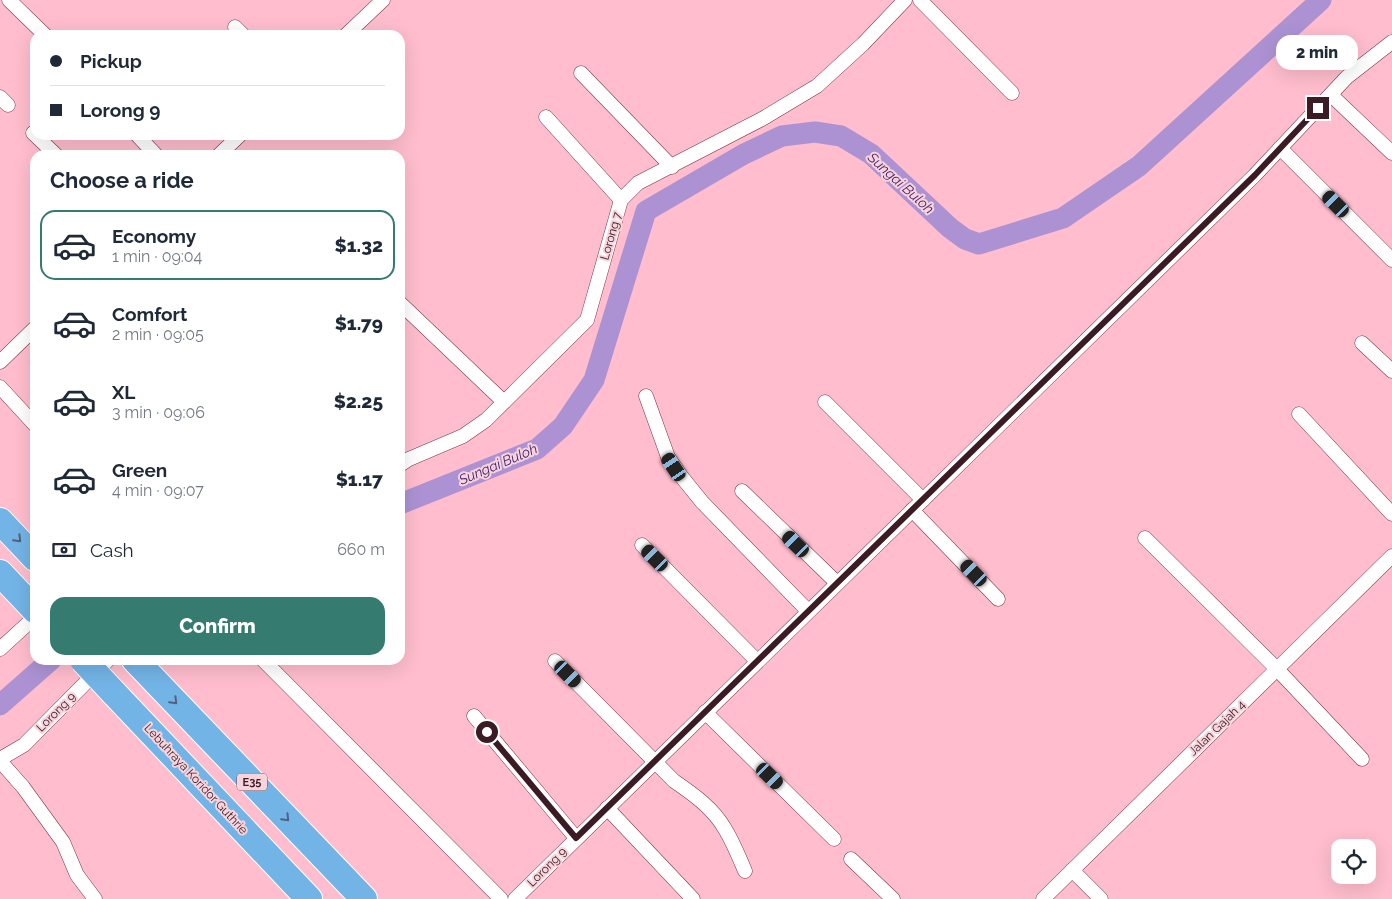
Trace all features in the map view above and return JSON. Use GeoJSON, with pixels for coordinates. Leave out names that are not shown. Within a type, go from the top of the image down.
{"type":"FeatureCollection","features":[{"type":"Feature","properties":{"kind":"highway"},"geometry":{"type":"LineString","coordinates":[[0,521],[30,553]]}},
{"type":"Feature","properties":{"kind":"highway"},"geometry":{"type":"LineString","coordinates":[[0,573],[28,602]]}},
{"type":"Feature","properties":{"kind":"highway","name":"Lebuhraya Koridor Guthrie"},"geometry":{"type":"LineString","coordinates":[[88,665],[309,899]]}},
{"type":"Feature","properties":{"kind":"highway","name":"E35"},"geometry":{"type":"LineString","coordinates":[[139,665],[364,899]]}},
{"type":"Feature","properties":{"kind":"street"},"geometry":{"type":"LineString","coordinates":[[9,0],[40,30]]}},
{"type":"Feature","properties":{"kind":"street"},"geometry":{"type":"LineString","coordinates":[[351,30],[383,0]]}},
{"type":"Feature","properties":{"kind":"street","name":"Lorong 7"},"geometry":{"type":"LineString","coordinates":[[405,462],[463,436],[486,420],[587,320],[621,200],[638,183],[762,119],[817,86],[863,44],[905,0]]}},
{"type":"Feature","properties":{"kind":"street"},"geometry":{"type":"LineString","coordinates":[[920,0],[1012,93]]}},
{"type":"Feature","properties":{"kind":"street","name":"Lorong 9"},"geometry":{"type":"LineString","coordinates":[[518,898],[576,838],[1241,189],[1347,78],[1390,46]]}},
{"type":"Feature","properties":{"kind":"street"},"geometry":{"type":"LineString","coordinates":[[581,73],[672,167]]}},
{"type":"Feature","properties":{"kind":"street"},"geometry":{"type":"LineString","coordinates":[[1331,95],[1392,153]]}},
{"type":"Feature","properties":{"kind":"street"},"geometry":{"type":"LineString","coordinates":[[546,117],[621,200]]}},
{"type":"Feature","properties":{"kind":"street"},"geometry":{"type":"LineString","coordinates":[[40,140],[51,150]]}},
{"type":"Feature","properties":{"kind":"street"},"geometry":{"type":"LineString","coordinates":[[142,140],[151,150]]}},
{"type":"Feature","properties":{"kind":"street"},"geometry":{"type":"LineString","coordinates":[[224,150],[235,140]]}},
{"type":"Feature","properties":{"kind":"street"},"geometry":{"type":"LineString","coordinates":[[1280,148],[1392,260]]}},
{"type":"Feature","properties":{"kind":"street"},"geometry":{"type":"LineString","coordinates":[[405,308],[504,402]]}},
{"type":"Feature","properties":{"kind":"street"},"geometry":{"type":"LineString","coordinates":[[0,362],[30,333]]}},
{"type":"Feature","properties":{"kind":"street"},"geometry":{"type":"LineString","coordinates":[[1362,342],[1392,371]]}},
{"type":"Feature","properties":{"kind":"street"},"geometry":{"type":"LineString","coordinates":[[0,387],[30,420]]}},
{"type":"Feature","properties":{"kind":"street"},"geometry":{"type":"LineString","coordinates":[[646,396],[668,457],[681,476],[702,502],[808,611]]}},
{"type":"Feature","properties":{"kind":"street"},"geometry":{"type":"LineString","coordinates":[[825,402],[922,500]]}},
{"type":"Feature","properties":{"kind":"street"},"geometry":{"type":"LineString","coordinates":[[1299,414],[1392,514]]}},
{"type":"Feature","properties":{"kind":"street"},"geometry":{"type":"LineString","coordinates":[[742,491],[837,583]]}},
{"type":"Feature","properties":{"kind":"street"},"geometry":{"type":"LineString","coordinates":[[912,510],[998,599]]}},
{"type":"Feature","properties":{"kind":"street"},"geometry":{"type":"LineString","coordinates":[[1145,538],[1277,669],[1362,759]]}},
{"type":"Feature","properties":{"kind":"street"},"geometry":{"type":"LineString","coordinates":[[642,545],[757,661]]}},
{"type":"Feature","properties":{"kind":"street","name":"Jalan Gajah 4"},"geometry":{"type":"LineString","coordinates":[[1043,899],[1392,556]]}},
{"type":"Feature","properties":{"kind":"street"},"geometry":{"type":"LineString","coordinates":[[0,649],[30,622]]}},
{"type":"Feature","properties":{"kind":"street"},"geometry":{"type":"LineString","coordinates":[[555,661],[674,781],[695,795],[712,811],[725,828],[745,871]]}},
{"type":"Feature","properties":{"kind":"street","name":"Lorong 9"},"geometry":{"type":"LineString","coordinates":[[0,760],[24,745],[103,665]]}},
{"type":"Feature","properties":{"kind":"street"},"geometry":{"type":"LineString","coordinates":[[268,665],[501,899]]}},
{"type":"Feature","properties":{"kind":"street"},"geometry":{"type":"LineString","coordinates":[[705,712],[834,839]]}},
{"type":"Feature","properties":{"kind":"street"},"geometry":{"type":"LineString","coordinates":[[474,716],[576,838]]}},
{"type":"Feature","properties":{"kind":"street"},"geometry":{"type":"LineString","coordinates":[[0,760],[23,787],[63,842],[77,875],[95,899]]}},
{"type":"Feature","properties":{"kind":"street"},"geometry":{"type":"LineString","coordinates":[[607,808],[692,899]]}},
{"type":"Feature","properties":{"kind":"street"},"geometry":{"type":"LineString","coordinates":[[851,859],[893,899]]}},
{"type":"Feature","properties":{"kind":"street"},"geometry":{"type":"LineString","coordinates":[[1072,870],[1100,899]]}},
{"type":"Feature","properties":{"kind":"waterway","name":"Sungai Buloh"},"geometry":{"type":"LineString","coordinates":[[405,502],[537,449],[563,426],[594,380],[646,211],[744,154],[782,136],[815,132],[841,136],[871,154],[950,228],[965,239],[979,244],[1063,218],[1139,166],[1321,0]]}},
{"type":"Feature","properties":{"kind":"waterway","name":"Sungai Buloh"},"geometry":{"type":"LineString","coordinates":[[0,705],[45,665]]}},
{"type":"Feature","properties":{"kind":"route"},"geometry":{"type":"LineString","coordinates":[[487,732],[576,838],[1255,175],[1318,108]]}}]}
